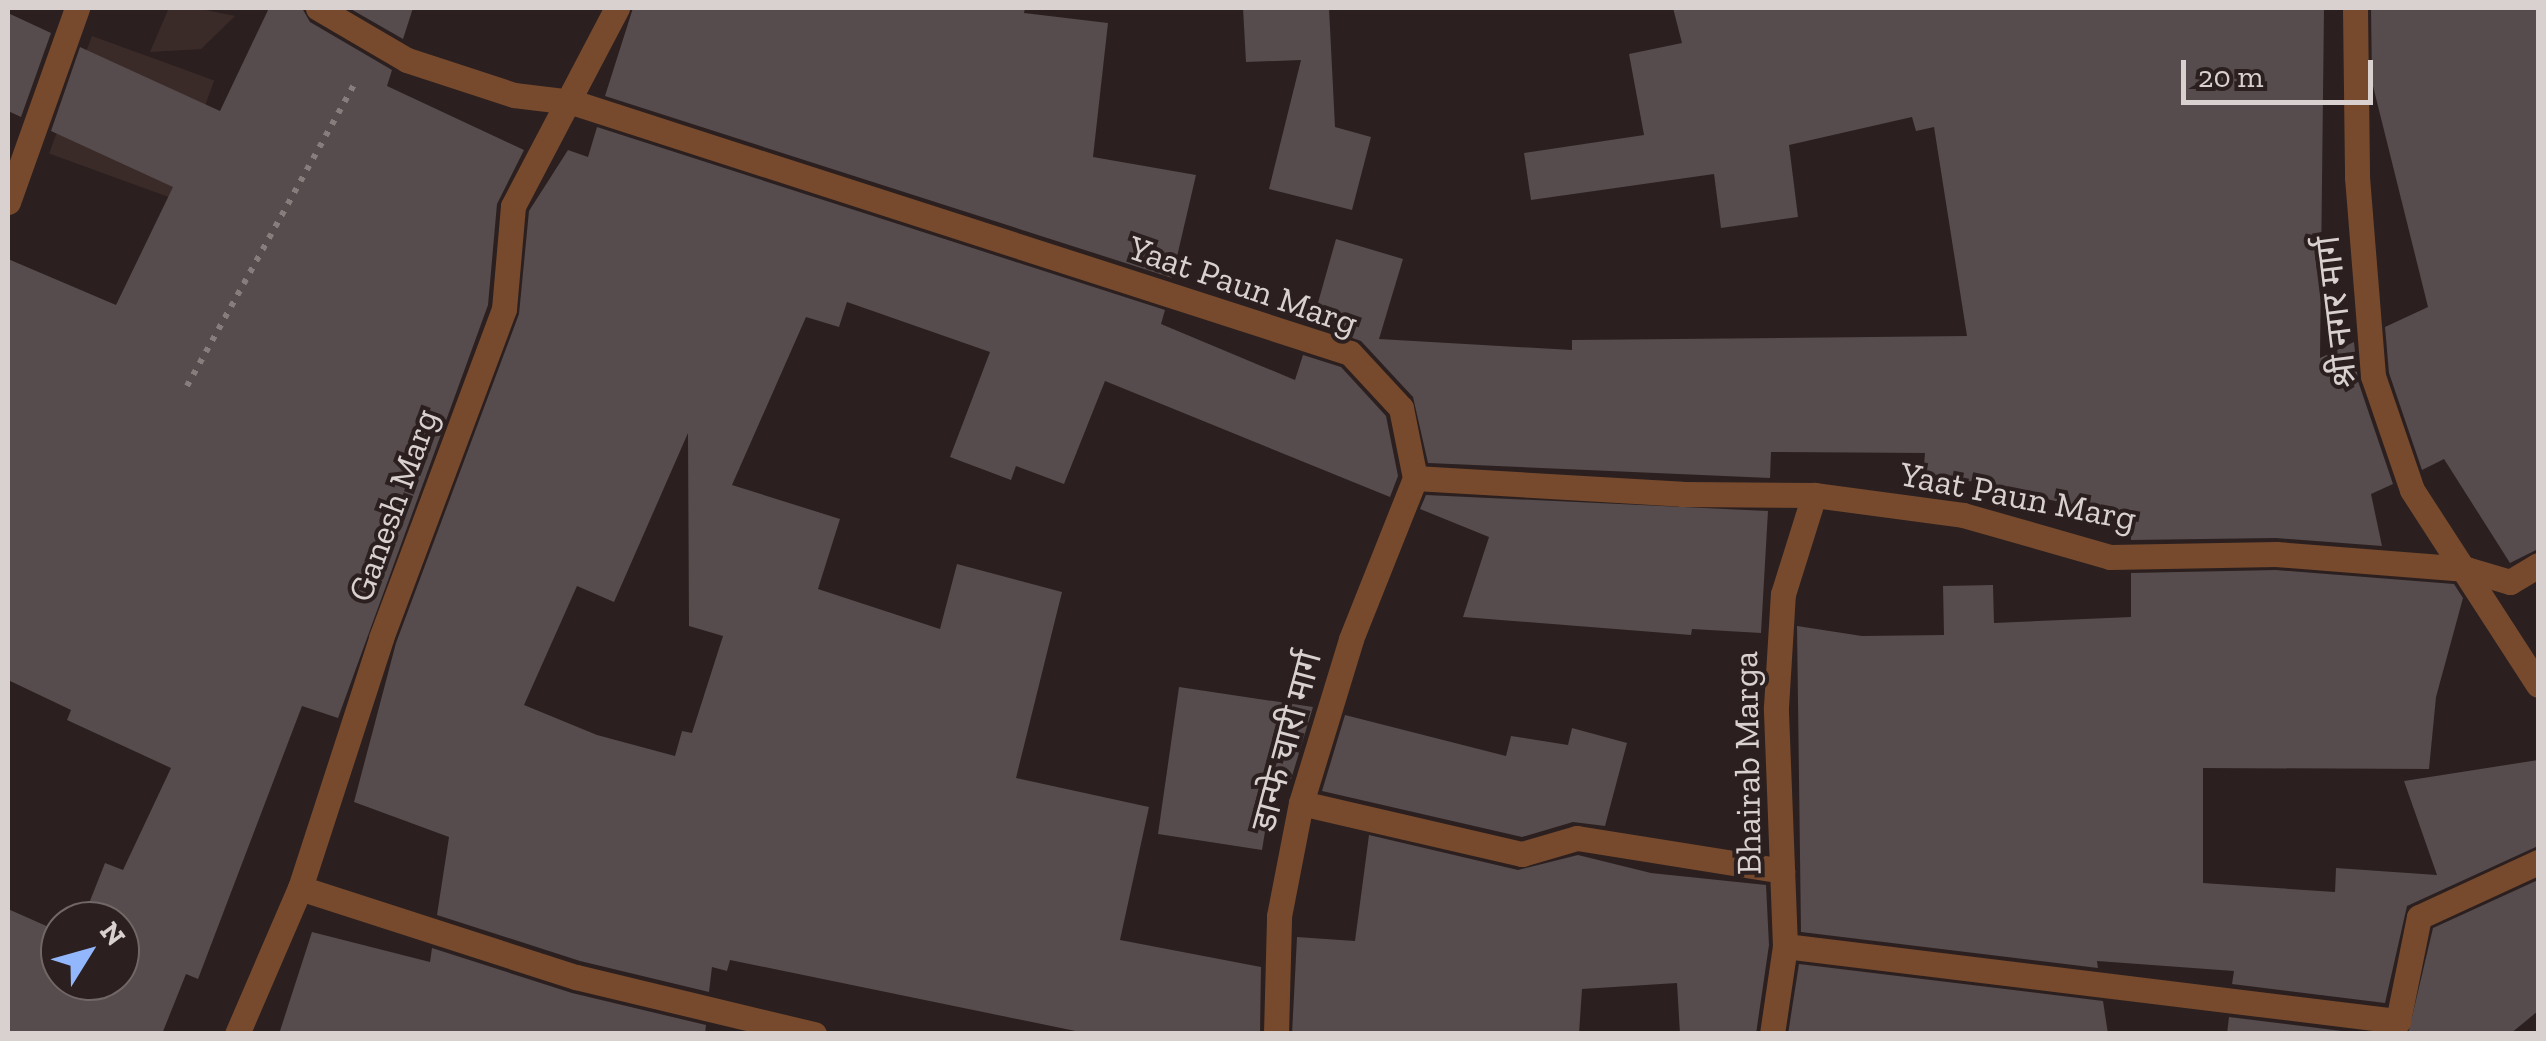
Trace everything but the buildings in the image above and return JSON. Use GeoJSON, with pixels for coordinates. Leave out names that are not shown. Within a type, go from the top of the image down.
{"type":"FeatureCollection","features":[{"type":"Feature","properties":{"kind":"street"},"geometry":{"type":"LineString","coordinates":[[8,202],[77,8]]}},
{"type":"Feature","properties":{"kind":"street","name":"Yaat Paun Marg"},"geometry":{"type":"LineString","coordinates":[[318,8],[379,40],[407,60],[514,95],[572,102],[1350,353],[1401,408],[1415,478],[1682,494],[1814,495],[1963,514],[2110,557],[2276,554],[2466,568],[2510,582],[2538,565]]}},
{"type":"Feature","properties":{"kind":"street","name":"Ganesh Marg"},"geometry":{"type":"LineString","coordinates":[[237,1034],[300,888],[381,638],[504,309],[513,206],[572,102],[617,8]]}},
{"type":"Feature","properties":{"kind":"street","name":"श्री नगर मार्ग"},"geometry":{"type":"LineString","coordinates":[[2355,8],[2357,178],[2373,376],[2412,490],[2466,568],[2538,686]]}},
{"type":"Feature","properties":{"kind":"street","name":"डान्फे चारी मार्ग"},"geometry":{"type":"LineString","coordinates":[[1276,1034],[1279,916],[1301,803],[1351,638],[1415,478]]}},
{"type":"Feature","properties":{"kind":"street","name":"Bhairab Marga"},"geometry":{"type":"LineString","coordinates":[[1772,1034],[1785,946],[1776,708],[1783,594],[1814,495]]}},
{"type":"Feature","properties":{"kind":"street"},"geometry":{"type":"LineString","coordinates":[[1301,803],[1522,854],[1577,838],[1782,872]]}},
{"type":"Feature","properties":{"kind":"street"},"geometry":{"type":"LineString","coordinates":[[1785,946],[2398,1027],[2420,917],[2538,862]]}},
{"type":"Feature","properties":{"kind":"street"},"geometry":{"type":"LineString","coordinates":[[300,888],[576,976],[814,1034]]}},
{"type":"Feature","properties":{"kind":"path"},"geometry":{"type":"LineString","coordinates":[[188,386],[379,40]]}},
{"type":"Feature","properties":{"kind":"shaded area"},"geometry":{"type":"Polygon","coordinates":[[[169,8],[196,8],[235,16],[201,49],[150,52],[169,8]]]}},
{"type":"Feature","properties":{"kind":"shaded area"},"geometry":{"type":"Polygon","coordinates":[[[92,36],[214,80],[171,198],[49,153],[92,36]]]}}]}
